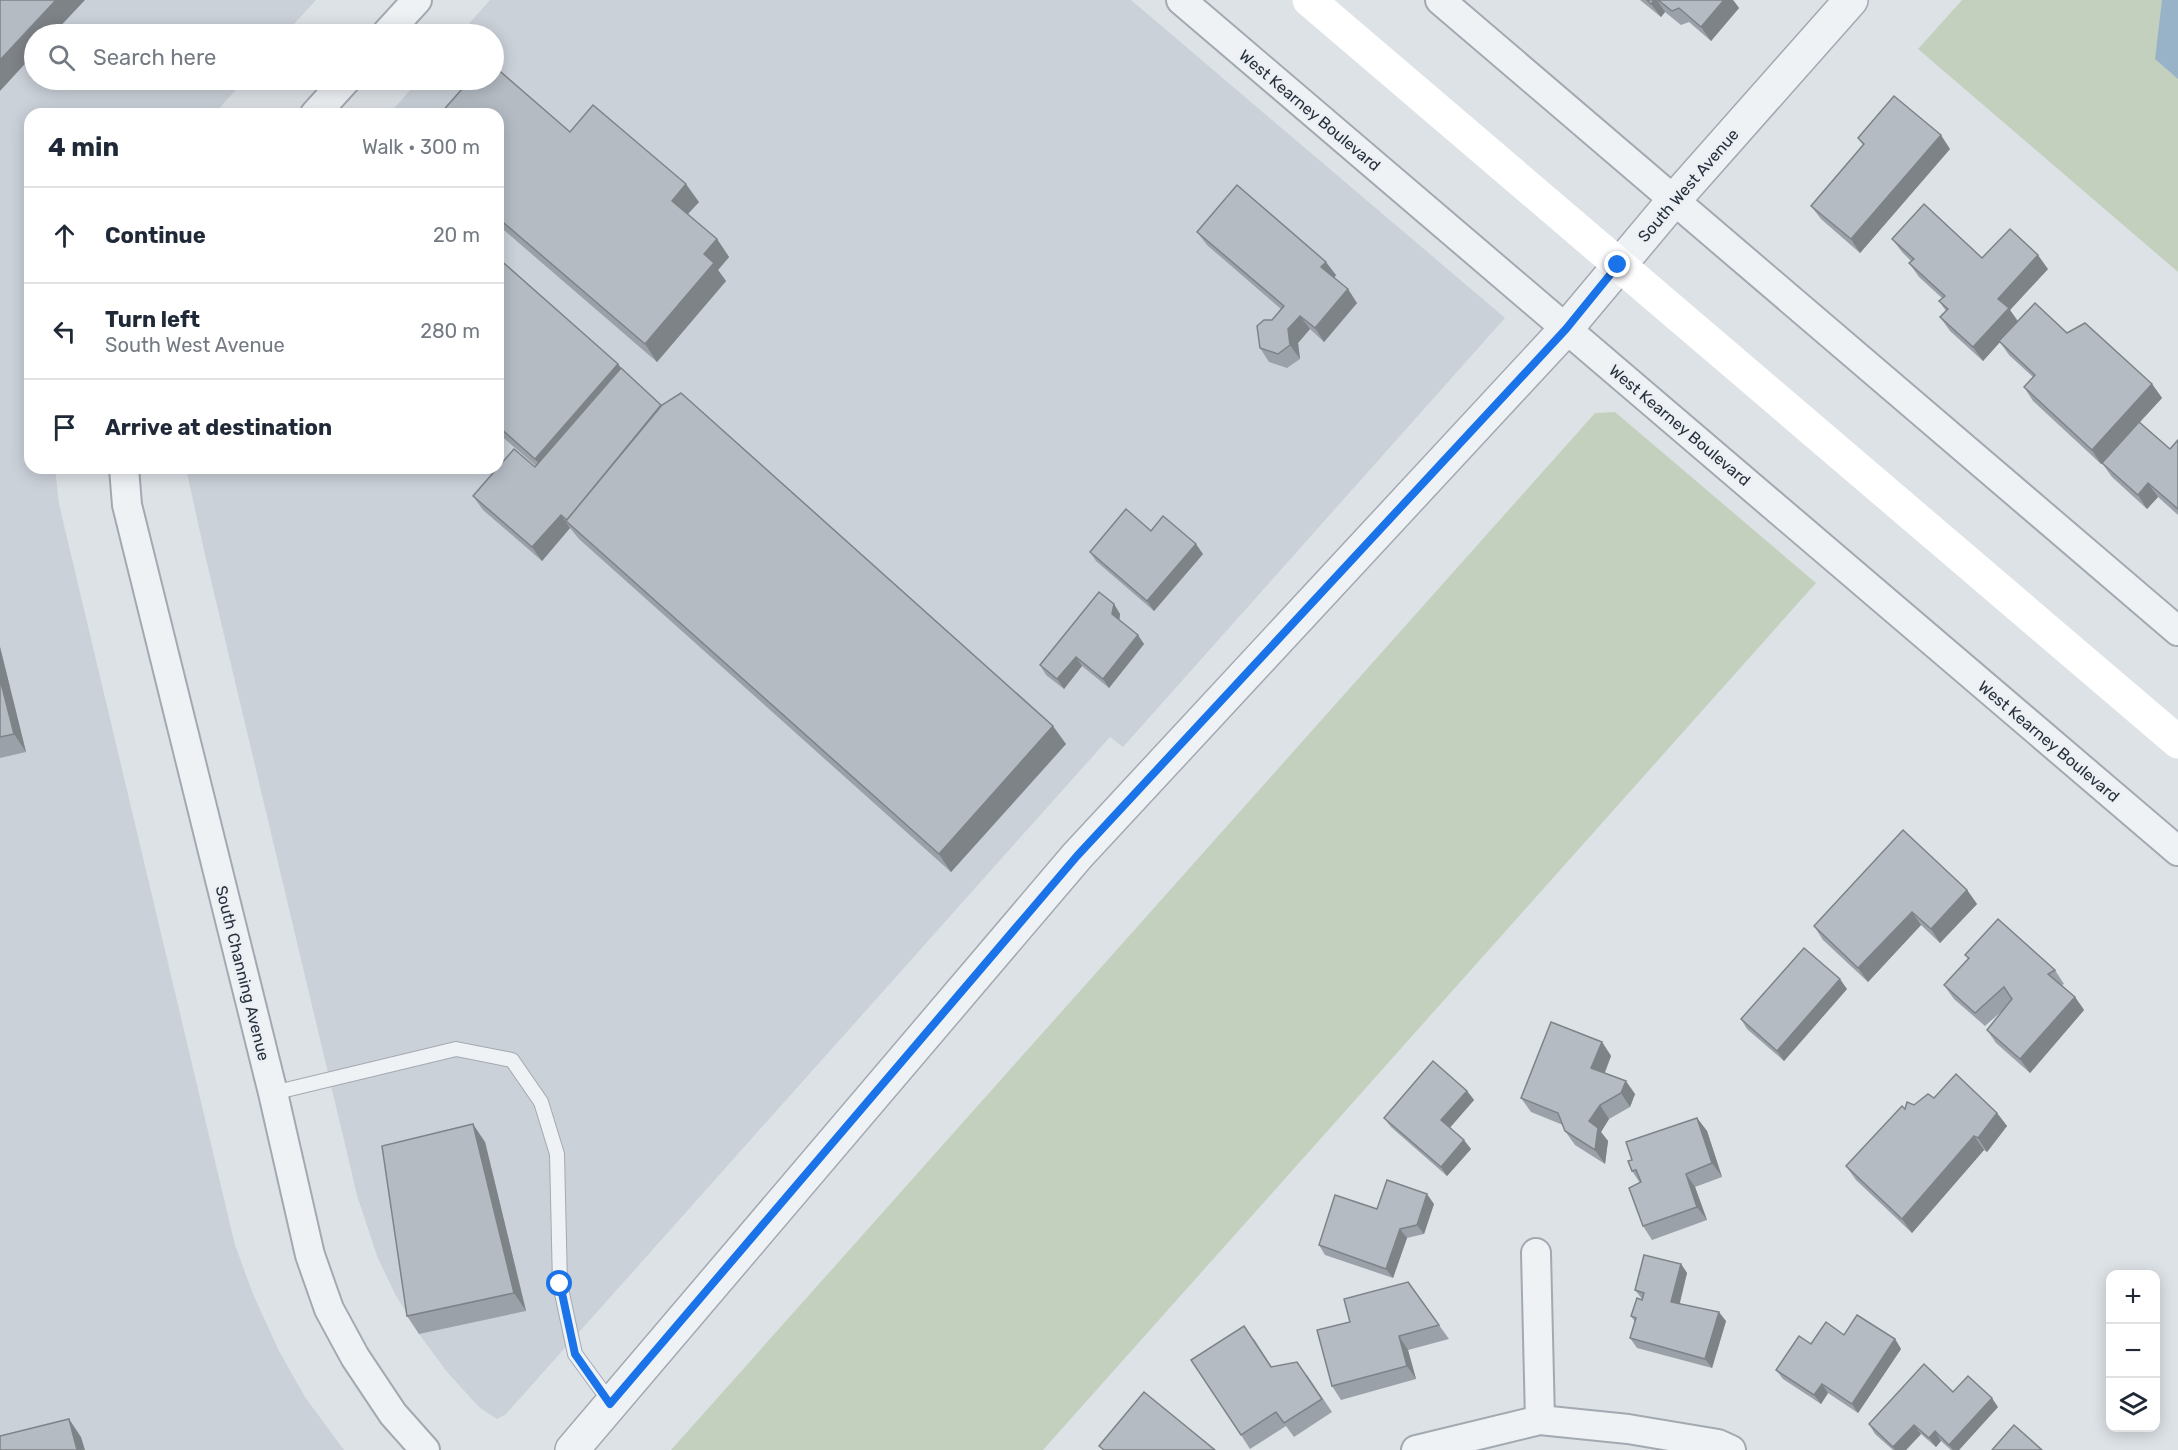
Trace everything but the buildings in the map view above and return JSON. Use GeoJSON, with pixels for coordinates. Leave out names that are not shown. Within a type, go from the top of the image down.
{"type":"FeatureCollection","features":[{"type":"Feature","properties":{"kind":"main road"},"geometry":{"type":"LineString","coordinates":[[1309,0],[2178,742]]}},
{"type":"Feature","properties":{"kind":"street"},"geometry":{"type":"LineString","coordinates":[[395,24],[417,0]]}},
{"type":"Feature","properties":{"kind":"street","name":"West Kearney Boulevard"},"geometry":{"type":"LineString","coordinates":[[1181,0],[2178,851]]}},
{"type":"Feature","properties":{"kind":"street"},"geometry":{"type":"LineString","coordinates":[[1440,0],[2178,631]]}},
{"type":"Feature","properties":{"kind":"street","name":"South West Avenue"},"geometry":{"type":"LineString","coordinates":[[572,1450],[1077,856],[1566,329],[1674,200],[1851,0]]}},
{"type":"Feature","properties":{"kind":"street"},"geometry":{"type":"LineString","coordinates":[[320,108],[337,90]]}},
{"type":"Feature","properties":{"kind":"street","name":"South Channing Avenue"},"geometry":{"type":"LineString","coordinates":[[124,474],[127,505],[273,1093],[310,1255],[329,1309],[355,1357],[386,1405],[425,1450]]}},
{"type":"Feature","properties":{"kind":"street"},"geometry":{"type":"LineString","coordinates":[[1536,1253],[1540,1420]]}},
{"type":"Feature","properties":{"kind":"street"},"geometry":{"type":"LineString","coordinates":[[1416,1450],[1540,1420],[1628,1429],[1718,1444],[1731,1450]]}},
{"type":"Feature","properties":{"kind":"lane"},"geometry":{"type":"LineString","coordinates":[[273,1093],[456,1049],[512,1060],[541,1102],[557,1155],[560,1284],[575,1354],[610,1404]]}},
{"type":"Feature","properties":{"kind":"shaded area"},"geometry":{"type":"Polygon","coordinates":[[[0,0],[316,0],[294,24],[24,24],[24,90],[236,90],[219,108],[24,108],[24,474],[56,474],[59,504],[235,1245],[253,1294],[279,1351],[305,1397],[344,1450],[0,1450],[0,0]]]}},
{"type":"Feature","properties":{"kind":"shaded area"},"geometry":{"type":"Polygon","coordinates":[[[490,0],[1131,0],[1505,318],[1123,747],[1110,737],[506,1414],[497,1419],[480,1408],[447,1372],[419,1334],[394,1292],[377,1256],[357,1195],[187,474],[504,474],[504,108],[394,108],[410,90],[504,90],[504,24],[469,24],[490,0]]]}},
{"type":"Feature","properties":{"kind":"green space"},"geometry":{"type":"Polygon","coordinates":[[[1962,0],[2178,0],[2178,272],[1918,49],[1962,0]]]}},
{"type":"Feature","properties":{"kind":"green space"},"geometry":{"type":"Polygon","coordinates":[[[1615,412],[1816,583],[1043,1450],[671,1450],[1595,413],[1615,412]]]}},
{"type":"Feature","properties":{"kind":"water"},"geometry":{"type":"Polygon","coordinates":[[[2162,0],[2178,0],[2178,79],[2155,59],[2162,0]]]}},
{"type":"Feature","properties":{"kind":"route"},"geometry":{"type":"LineString","coordinates":[[560,1284],[575,1354],[610,1404],[1077,856],[1566,329],[1618,265]]}}]}
